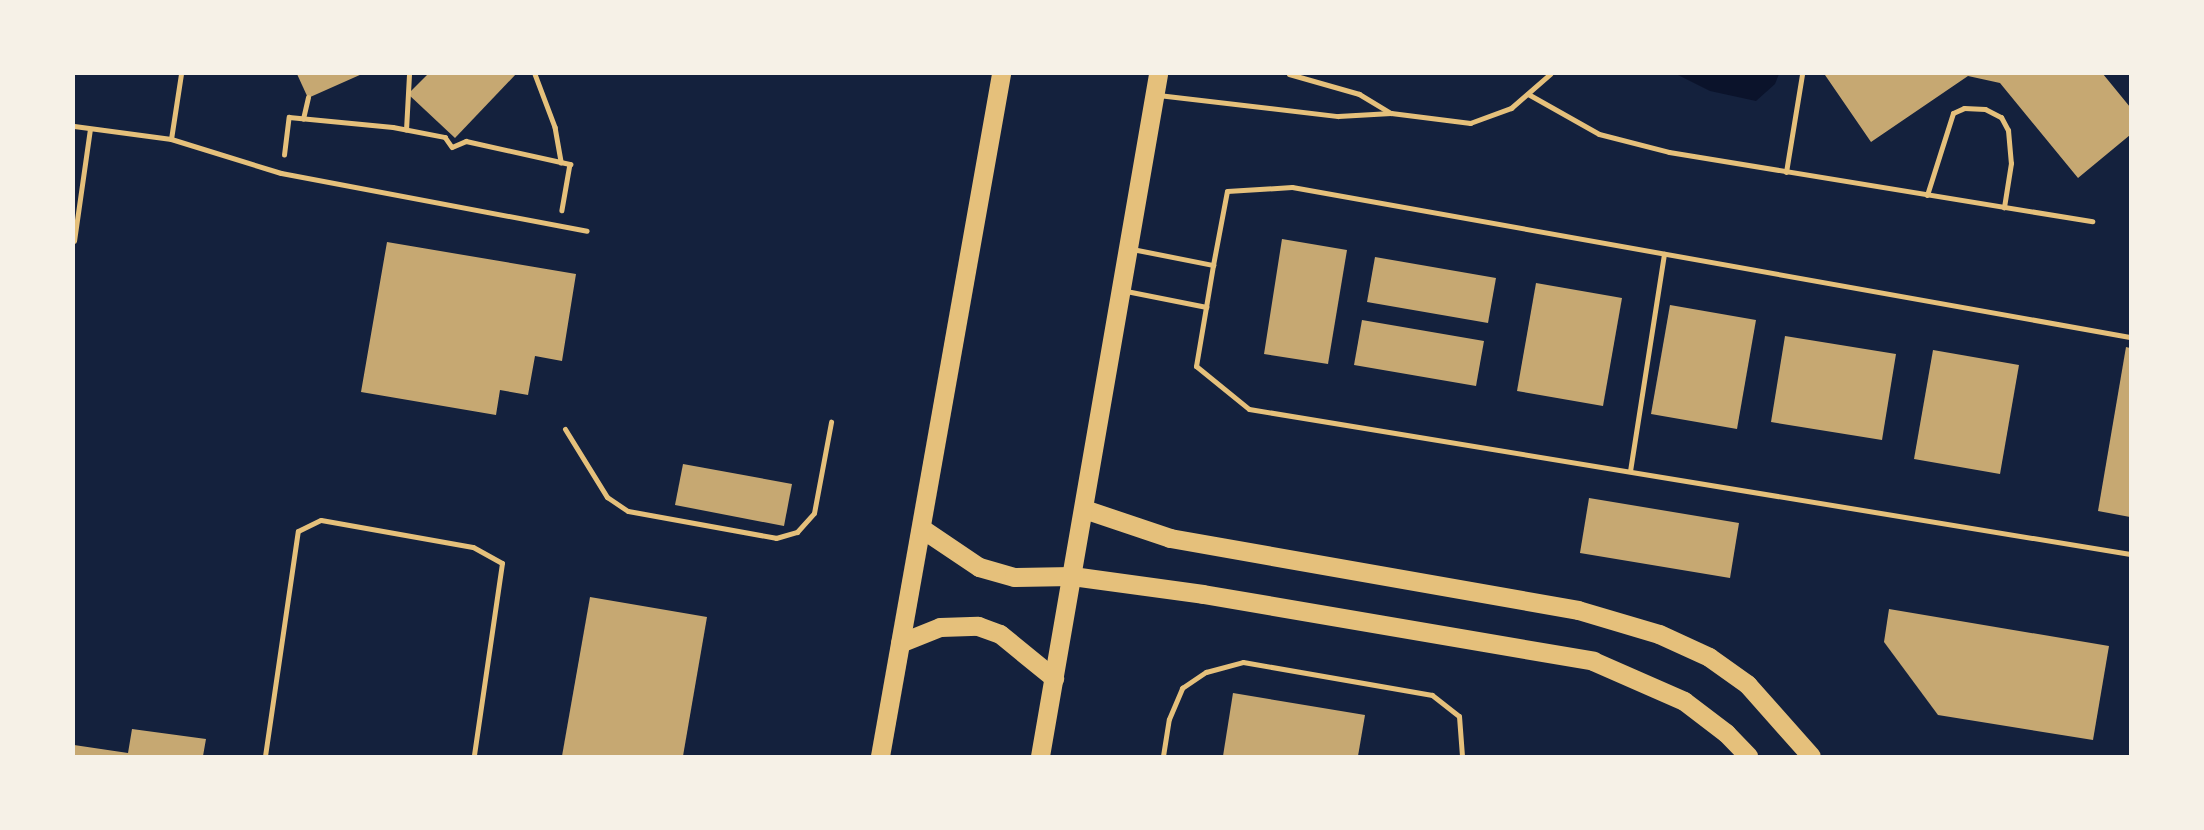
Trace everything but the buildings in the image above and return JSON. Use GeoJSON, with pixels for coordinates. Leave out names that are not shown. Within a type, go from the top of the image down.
{"type":"FeatureCollection","features":[{"type":"Feature","properties":{"kind":"highway"},"geometry":{"type":"LineString","coordinates":[[880,757],[1001,74]]}},
{"type":"Feature","properties":{"kind":"highway"},"geometry":{"type":"LineString","coordinates":[[1040,757],[1158,74]]}},
{"type":"Feature","properties":{"kind":"highway"},"geometry":{"type":"LineString","coordinates":[[1084,509],[1170,538],[1578,610],[1659,634],[1709,657],[1747,684],[1811,757]]}},
{"type":"Feature","properties":{"kind":"highway"},"geometry":{"type":"LineString","coordinates":[[921,528],[964,559],[1014,577],[1072,576],[1593,661],[1684,701],[1726,733],[1748,757]]}},
{"type":"Feature","properties":{"kind":"highway"},"geometry":{"type":"LineString","coordinates":[[900,643],[940,627],[978,626],[1000,634],[1054,678]]}},
{"type":"Feature","properties":{"kind":"lane"},"geometry":{"type":"LineString","coordinates":[[171,139],[181,74]]}},
{"type":"Feature","properties":{"kind":"lane"},"geometry":{"type":"LineString","coordinates":[[1289,74],[1359,94],[1391,113]]}},
{"type":"Feature","properties":{"kind":"lane"},"geometry":{"type":"LineString","coordinates":[[1155,94],[1338,116],[1391,113],[1470,123],[1511,108],[1550,74]]}},
{"type":"Feature","properties":{"kind":"lane"},"geometry":{"type":"LineString","coordinates":[[1786,172],[1802,74]]}},
{"type":"Feature","properties":{"kind":"lane"},"geometry":{"type":"LineString","coordinates":[[1528,94],[1599,134],[1669,152],[2092,221]]}},
{"type":"Feature","properties":{"kind":"lane"},"geometry":{"type":"LineString","coordinates":[[1927,195],[1953,113],[1965,108],[1985,110],[2001,117],[2008,131],[2011,163],[2004,207]]}},
{"type":"Feature","properties":{"kind":"lane"},"geometry":{"type":"LineString","coordinates":[[74,126],[171,139],[281,173],[587,231]]}},
{"type":"Feature","properties":{"kind":"lane"},"geometry":{"type":"LineString","coordinates":[[74,241],[90,129]]}},
{"type":"Feature","properties":{"kind":"lane"},"geometry":{"type":"LineString","coordinates":[[2130,337],[1292,187],[1227,191],[1196,366],[1249,409],[2130,554]]}},
{"type":"Feature","properties":{"kind":"lane"},"geometry":{"type":"LineString","coordinates":[[1130,248],[1213,265]]}},
{"type":"Feature","properties":{"kind":"lane"},"geometry":{"type":"LineString","coordinates":[[1630,471],[1664,254]]}},
{"type":"Feature","properties":{"kind":"lane"},"geometry":{"type":"LineString","coordinates":[[1122,290],[1206,307]]}},
{"type":"Feature","properties":{"kind":"lane"},"geometry":{"type":"LineString","coordinates":[[565,429],[607,497],[628,511],[776,538],[797,532],[814,513],[831,422]]}},
{"type":"Feature","properties":{"kind":"lane"},"geometry":{"type":"LineString","coordinates":[[265,757],[298,531],[321,520],[473,547],[502,563],[474,757]]}},
{"type":"Feature","properties":{"kind":"lane"},"geometry":{"type":"LineString","coordinates":[[1163,757],[1169,719],[1182,688],[1206,672],[1243,662],[1432,695],[1459,716],[1462,757]]}},
{"type":"Feature","properties":{"kind":"path"},"geometry":{"type":"LineString","coordinates":[[406,130],[409,74]]}},
{"type":"Feature","properties":{"kind":"path"},"geometry":{"type":"LineString","coordinates":[[535,74],[544,90],[561,162]]}},
{"type":"Feature","properties":{"kind":"path"},"geometry":{"type":"LineString","coordinates":[[303,119],[308,98]]}},
{"type":"Feature","properties":{"kind":"path"},"geometry":{"type":"LineString","coordinates":[[281,173],[289,117],[445,137],[452,147],[466,141],[570,164],[560,225]]}},
{"type":"Feature","properties":{"kind":"water"},"geometry":{"type":"Polygon","coordinates":[[[1676,74],[1779,74],[1775,84],[1756,101],[1710,91],[1676,74]]]}}]}
